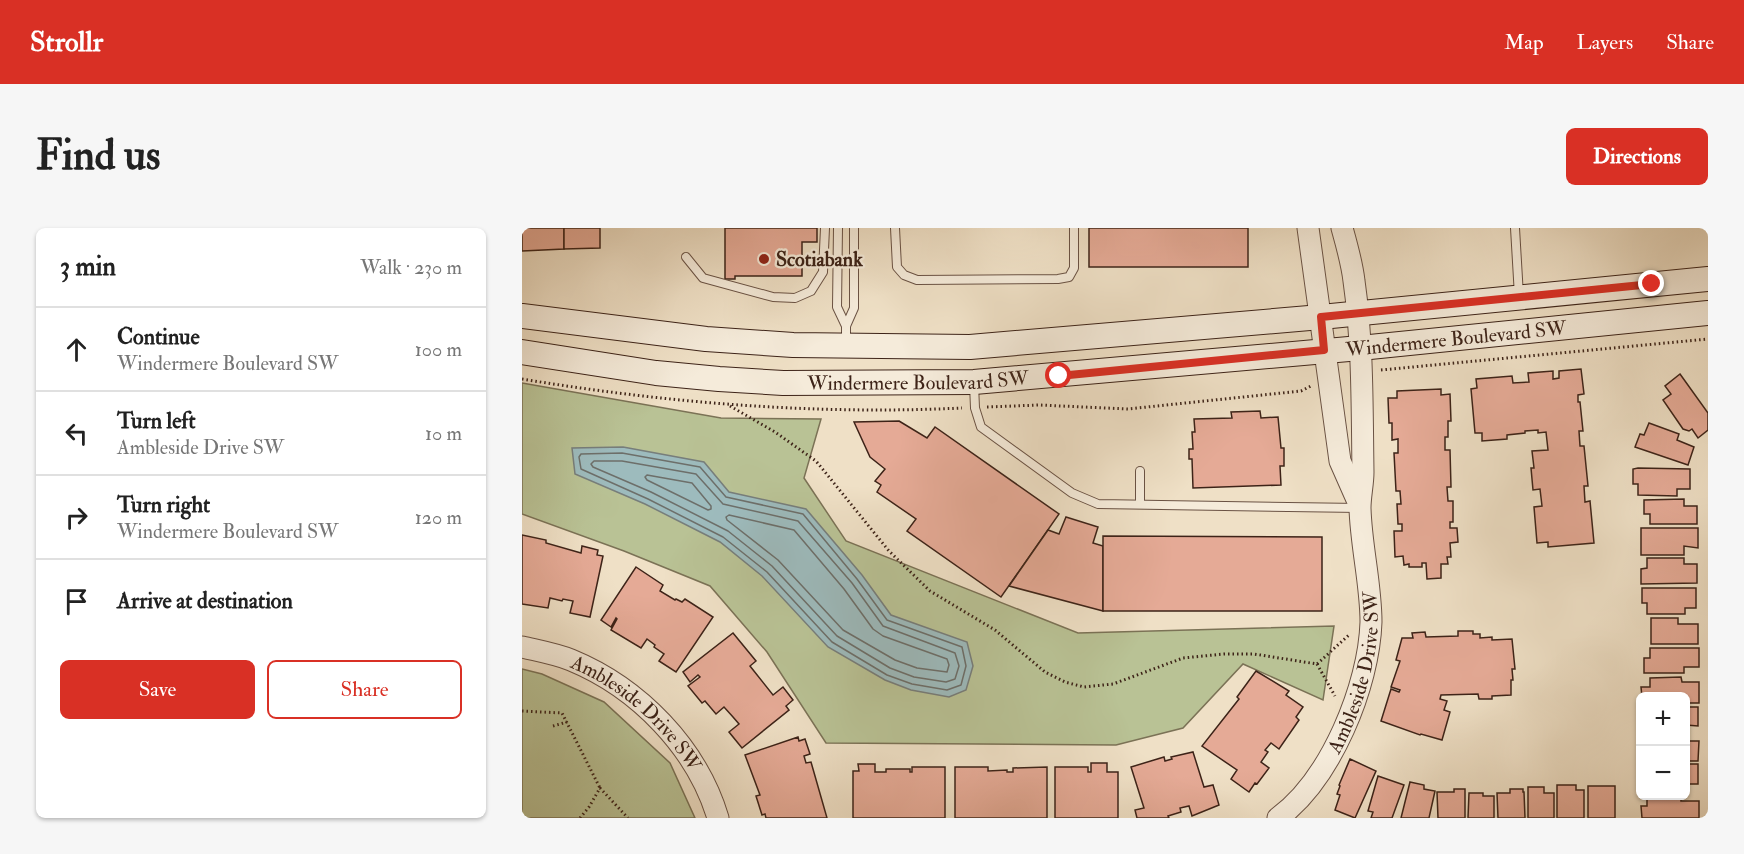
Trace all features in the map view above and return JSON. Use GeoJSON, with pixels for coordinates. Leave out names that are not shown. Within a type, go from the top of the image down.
{"type":"FeatureCollection","features":[{"type":"Feature","properties":{"kind":"main road","name":"Windermere Boulevard SW"},"geometry":{"type":"LineString","coordinates":[[522,316],[706,339],[846,336],[970,347],[1321,317],[1708,279]]}},
{"type":"Feature","properties":{"kind":"main road","name":"Windermere Boulevard SW"},"geometry":{"type":"LineString","coordinates":[[522,352],[644,371],[719,379],[783,383],[974,382],[1324,350],[1360,359],[1708,313]]}},
{"type":"Feature","properties":{"kind":"street","name":"Ambleside Drive SW"},"geometry":{"type":"LineString","coordinates":[[1308,228],[1340,461],[1360,508]]}},
{"type":"Feature","properties":{"kind":"street","name":"Ambleside Drive SW"},"geometry":{"type":"LineString","coordinates":[[1278,818],[1293,805],[1313,780],[1339,741],[1362,682],[1370,632],[1371,619],[1360,508],[1363,476],[1358,313],[1354,279],[1342,228]]}},
{"type":"Feature","properties":{"kind":"street","name":"Ambleside Drive SW"},"geometry":{"type":"LineString","coordinates":[[522,647],[569,660],[594,671],[641,704],[663,725],[692,759],[704,780],[718,818]]}},
{"type":"Feature","properties":{"kind":"lane"},"geometry":{"type":"LineString","coordinates":[[686,257],[703,278],[773,297],[795,298],[812,291],[823,272],[825,228]]}},
{"type":"Feature","properties":{"kind":"lane"},"geometry":{"type":"LineString","coordinates":[[838,228],[837,308],[846,336]]}},
{"type":"Feature","properties":{"kind":"lane"},"geometry":{"type":"LineString","coordinates":[[846,336],[854,308],[854,228]]}},
{"type":"Feature","properties":{"kind":"lane"},"geometry":{"type":"LineString","coordinates":[[896,228],[897,267],[904,275],[918,280],[929,280],[1069,277],[1074,268],[1074,228]]}},
{"type":"Feature","properties":{"kind":"lane"},"geometry":{"type":"LineString","coordinates":[[1515,228],[1519,297]]}},
{"type":"Feature","properties":{"kind":"lane"},"geometry":{"type":"LineString","coordinates":[[974,382],[975,408],[981,427],[1072,493],[1098,504],[1360,508]]}},
{"type":"Feature","properties":{"kind":"lane"},"geometry":{"type":"LineString","coordinates":[[1140,471],[1140,504]]}},
{"type":"Feature","properties":{"kind":"path"},"geometry":{"type":"LineString","coordinates":[[1360,359],[1708,339]]}},
{"type":"Feature","properties":{"kind":"path"},"geometry":{"type":"LineString","coordinates":[[728,405],[776,432],[816,461],[889,551],[930,591],[995,630],[1045,672],[1065,682],[1084,687],[1113,684],[1184,657],[1224,654],[1254,654],[1317,664]]}},
{"type":"Feature","properties":{"kind":"path"},"geometry":{"type":"LineString","coordinates":[[1317,664],[1352,633],[1370,632]]}},
{"type":"Feature","properties":{"kind":"path"},"geometry":{"type":"LineString","coordinates":[[1317,664],[1336,698],[1353,705]]}},
{"type":"Feature","properties":{"kind":"path"},"geometry":{"type":"LineString","coordinates":[[522,711],[562,712],[600,788],[628,818]]}},
{"type":"Feature","properties":{"kind":"path"},"geometry":{"type":"LineString","coordinates":[[553,726],[567,722]]}},
{"type":"Feature","properties":{"kind":"path"},"geometry":{"type":"LineString","coordinates":[[582,817],[600,788]]}},
{"type":"Feature","properties":{"kind":"green space"},"geometry":{"type":"Polygon","coordinates":[[[522,383],[721,418],[821,419],[804,478],[846,541],[1078,633],[1334,626],[1323,700],[1243,664],[1183,728],[1116,745],[826,743],[767,652],[710,586],[624,551],[522,514],[522,383]]]}},
{"type":"Feature","properties":{"kind":"green space"},"geometry":{"type":"Polygon","coordinates":[[[522,669],[542,674],[604,702],[670,763],[695,818],[522,818],[522,669]]]}},
{"type":"Feature","properties":{"kind":"water"},"geometry":{"type":"Polygon","coordinates":[[[623,447],[704,462],[729,492],[806,509],[862,575],[891,615],[967,642],[973,666],[966,690],[949,697],[911,690],[885,680],[828,647],[762,576],[720,542],[645,504],[575,474],[572,448],[623,447]]]}},
{"type":"Feature","properties":{"kind":"building"},"geometry":{"type":"Polygon","coordinates":[[[522,228],[564,228],[564,249],[522,251],[522,228]]]}},
{"type":"Feature","properties":{"kind":"building"},"geometry":{"type":"Polygon","coordinates":[[[564,228],[600,228],[600,248],[564,249],[564,228]]]}},
{"type":"Feature","properties":{"kind":"building","name":"Scotiabank"},"geometry":{"type":"Polygon","coordinates":[[[725,228],[817,228],[817,242],[802,242],[802,276],[735,276],[735,279],[725,279],[725,228]]]}},
{"type":"Feature","properties":{"kind":"building"},"geometry":{"type":"Polygon","coordinates":[[[1089,228],[1248,228],[1248,267],[1089,267],[1089,228]]]}},
{"type":"Feature","properties":{"kind":"building"},"geometry":{"type":"Polygon","coordinates":[[[1581,369],[1584,394],[1578,395],[1583,431],[1579,431],[1580,446],[1584,446],[1588,486],[1584,486],[1585,502],[1590,501],[1594,543],[1548,547],[1548,542],[1537,543],[1534,507],[1542,506],[1540,489],[1533,490],[1531,468],[1534,468],[1532,451],[1548,450],[1546,432],[1525,431],[1525,433],[1507,435],[1507,439],[1482,441],[1482,433],[1475,433],[1471,389],[1477,388],[1476,379],[1512,376],[1513,383],[1529,382],[1528,373],[1553,371],[1553,379],[1559,378],[1559,371],[1581,369]]]}},
{"type":"Feature","properties":{"kind":"building"},"geometry":{"type":"Polygon","coordinates":[[[1680,374],[1708,413],[1708,430],[1698,438],[1692,429],[1689,431],[1683,429],[1663,400],[1671,394],[1665,386],[1680,374]]]}},
{"type":"Feature","properties":{"kind":"building"},"geometry":{"type":"Polygon","coordinates":[[[1441,389],[1441,395],[1450,394],[1451,421],[1448,421],[1445,450],[1450,450],[1451,487],[1447,487],[1448,501],[1453,501],[1453,522],[1450,522],[1450,528],[1457,528],[1458,542],[1450,543],[1451,557],[1447,557],[1448,564],[1441,564],[1441,578],[1427,579],[1426,563],[1422,563],[1422,567],[1409,567],[1409,564],[1404,565],[1403,556],[1395,557],[1394,531],[1402,531],[1402,524],[1398,524],[1397,504],[1401,504],[1400,491],[1396,491],[1394,453],[1398,453],[1398,439],[1392,440],[1388,398],[1397,398],[1397,391],[1441,389]]]}},
{"type":"Feature","properties":{"kind":"building"},"geometry":{"type":"Polygon","coordinates":[[[1260,411],[1261,418],[1278,417],[1281,448],[1284,448],[1284,466],[1280,466],[1281,485],[1193,488],[1192,459],[1189,459],[1189,449],[1193,449],[1194,419],[1232,418],[1231,412],[1260,411]]]}},
{"type":"Feature","properties":{"kind":"building"},"geometry":{"type":"Polygon","coordinates":[[[899,421],[927,438],[935,427],[1059,514],[1001,597],[907,531],[916,519],[877,492],[881,485],[875,481],[885,469],[870,457],[854,422],[899,421]]]}},
{"type":"Feature","properties":{"kind":"building"},"geometry":{"type":"Polygon","coordinates":[[[1649,423],[1679,434],[1677,440],[1694,447],[1688,465],[1635,447],[1640,434],[1644,435],[1649,423]]]}},
{"type":"Feature","properties":{"kind":"building"},"geometry":{"type":"Polygon","coordinates":[[[1633,469],[1690,469],[1690,489],[1677,489],[1677,496],[1638,495],[1638,484],[1633,484],[1633,469]]]}},
{"type":"Feature","properties":{"kind":"building"},"geometry":{"type":"Polygon","coordinates":[[[1684,499],[1684,506],[1697,506],[1697,524],[1650,524],[1650,514],[1644,514],[1644,500],[1684,499]]]}},
{"type":"Feature","properties":{"kind":"building"},"geometry":{"type":"Polygon","coordinates":[[[1066,517],[1098,527],[1093,543],[1103,546],[1103,611],[1009,586],[1048,530],[1059,534],[1066,517]]]}},
{"type":"Feature","properties":{"kind":"building"},"geometry":{"type":"Polygon","coordinates":[[[1641,528],[1698,528],[1698,548],[1684,546],[1684,555],[1641,555],[1641,528]]]}},
{"type":"Feature","properties":{"kind":"building"},"geometry":{"type":"Polygon","coordinates":[[[522,535],[546,540],[546,543],[581,553],[582,546],[598,550],[597,555],[603,556],[590,617],[570,613],[573,601],[563,599],[562,601],[550,598],[548,608],[522,604],[522,535]]]}},
{"type":"Feature","properties":{"kind":"building"},"geometry":{"type":"Polygon","coordinates":[[[1103,536],[1322,537],[1322,611],[1103,611],[1103,536]]]}},
{"type":"Feature","properties":{"kind":"building"},"geometry":{"type":"Polygon","coordinates":[[[1647,558],[1684,558],[1684,564],[1697,564],[1697,583],[1641,584],[1641,569],[1647,568],[1647,558]]]}},
{"type":"Feature","properties":{"kind":"building"},"geometry":{"type":"Polygon","coordinates":[[[636,567],[663,585],[660,591],[675,600],[682,602],[685,599],[713,617],[676,672],[659,661],[664,654],[647,639],[641,648],[611,630],[616,618],[611,627],[601,620],[636,567]]]}},
{"type":"Feature","properties":{"kind":"building"},"geometry":{"type":"Polygon","coordinates":[[[1642,588],[1696,588],[1696,608],[1685,608],[1685,614],[1647,614],[1647,603],[1642,603],[1642,588]]]}},
{"type":"Feature","properties":{"kind":"building"},"geometry":{"type":"Polygon","coordinates":[[[1651,618],[1678,618],[1678,624],[1698,624],[1698,644],[1651,644],[1651,618]]]}},
{"type":"Feature","properties":{"kind":"building"},"geometry":{"type":"Polygon","coordinates":[[[1458,631],[1473,631],[1473,634],[1480,634],[1480,638],[1492,637],[1492,640],[1512,639],[1515,669],[1512,669],[1511,695],[1479,699],[1478,694],[1441,695],[1440,699],[1447,701],[1444,710],[1450,712],[1442,740],[1381,721],[1391,689],[1399,692],[1400,690],[1391,687],[1400,661],[1396,660],[1402,638],[1413,638],[1412,633],[1425,632],[1426,637],[1458,636],[1458,631]]]}},
{"type":"Feature","properties":{"kind":"building"},"geometry":{"type":"Polygon","coordinates":[[[733,633],[756,661],[750,666],[773,695],[783,687],[793,700],[786,706],[789,710],[742,748],[729,732],[739,724],[724,707],[716,714],[705,701],[702,703],[688,686],[700,677],[698,675],[690,682],[683,672],[733,633]]]}},
{"type":"Feature","properties":{"kind":"building"},"geometry":{"type":"Polygon","coordinates":[[[1650,648],[1699,648],[1699,667],[1684,667],[1684,673],[1644,673],[1644,658],[1650,658],[1650,648]]]}},
{"type":"Feature","properties":{"kind":"building"},"geometry":{"type":"Polygon","coordinates":[[[1256,671],[1289,691],[1286,695],[1303,707],[1296,717],[1299,720],[1279,749],[1271,743],[1265,750],[1268,752],[1261,762],[1269,768],[1249,792],[1231,779],[1237,770],[1202,746],[1239,699],[1237,697],[1256,671]]]}},
{"type":"Feature","properties":{"kind":"building"},"geometry":{"type":"Polygon","coordinates":[[[1681,677],[1682,682],[1699,682],[1699,703],[1690,703],[1690,692],[1642,692],[1641,687],[1650,687],[1650,678],[1681,677]]]}},
{"type":"Feature","properties":{"kind":"building"},"geometry":{"type":"Polygon","coordinates":[[[1690,707],[1698,707],[1698,726],[1690,725],[1690,707]]]}},
{"type":"Feature","properties":{"kind":"building"},"geometry":{"type":"Polygon","coordinates":[[[798,737],[799,741],[805,739],[810,754],[804,756],[806,763],[811,762],[827,818],[766,818],[765,814],[762,815],[756,796],[760,795],[745,755],[798,737]]]}},
{"type":"Feature","properties":{"kind":"building"},"geometry":{"type":"Polygon","coordinates":[[[1690,741],[1699,741],[1698,761],[1690,761],[1690,741]]]}},
{"type":"Feature","properties":{"kind":"building"},"geometry":{"type":"Polygon","coordinates":[[[1193,752],[1204,787],[1213,785],[1219,805],[1192,816],[1189,806],[1180,808],[1181,812],[1168,816],[1169,818],[1137,818],[1135,810],[1144,808],[1131,767],[1164,757],[1165,761],[1172,759],[1171,757],[1193,752]]]}},
{"type":"Feature","properties":{"kind":"building"},"geometry":{"type":"Polygon","coordinates":[[[1350,759],[1376,771],[1355,818],[1335,810],[1340,795],[1337,794],[1339,785],[1350,759]]]}},
{"type":"Feature","properties":{"kind":"building"},"geometry":{"type":"Polygon","coordinates":[[[1091,763],[1107,763],[1107,772],[1118,772],[1118,818],[1055,818],[1055,767],[1088,767],[1088,772],[1091,772],[1091,763]]]}},
{"type":"Feature","properties":{"kind":"building"},"geometry":{"type":"Polygon","coordinates":[[[858,764],[875,764],[875,772],[886,772],[886,769],[910,769],[912,772],[912,767],[945,767],[945,818],[853,818],[853,771],[859,771],[858,764]]]}},
{"type":"Feature","properties":{"kind":"building"},"geometry":{"type":"Polygon","coordinates":[[[1690,764],[1698,764],[1698,784],[1690,784],[1690,764]]]}},
{"type":"Feature","properties":{"kind":"building"},"geometry":{"type":"Polygon","coordinates":[[[955,767],[988,767],[988,771],[1013,772],[1013,768],[1047,767],[1047,818],[955,818],[955,767]]]}},
{"type":"Feature","properties":{"kind":"building"},"geometry":{"type":"Polygon","coordinates":[[[1378,776],[1404,785],[1392,818],[1371,818],[1373,812],[1368,811],[1378,776]]]}},
{"type":"Feature","properties":{"kind":"building"},"geometry":{"type":"Polygon","coordinates":[[[1410,782],[1424,785],[1424,789],[1435,791],[1429,818],[1401,818],[1410,782]]]}},
{"type":"Feature","properties":{"kind":"building"},"geometry":{"type":"Polygon","coordinates":[[[1557,785],[1576,785],[1576,790],[1584,790],[1584,818],[1557,818],[1557,785]]]}},
{"type":"Feature","properties":{"kind":"building"},"geometry":{"type":"Polygon","coordinates":[[[1588,786],[1615,786],[1615,818],[1588,818],[1588,786]]]}},
{"type":"Feature","properties":{"kind":"building"},"geometry":{"type":"Polygon","coordinates":[[[1528,787],[1544,787],[1544,793],[1554,793],[1554,818],[1528,818],[1528,787]]]}},
{"type":"Feature","properties":{"kind":"building"},"geometry":{"type":"Polygon","coordinates":[[[1454,789],[1465,789],[1465,818],[1438,818],[1437,792],[1454,792],[1454,789]]]}},
{"type":"Feature","properties":{"kind":"building"},"geometry":{"type":"Polygon","coordinates":[[[1510,789],[1523,789],[1525,818],[1498,818],[1497,793],[1510,793],[1510,789]]]}},
{"type":"Feature","properties":{"kind":"building"},"geometry":{"type":"Polygon","coordinates":[[[1469,793],[1494,796],[1494,818],[1468,818],[1469,793]]]}},
{"type":"Feature","properties":{"kind":"building"},"geometry":{"type":"Polygon","coordinates":[[[1647,800],[1699,801],[1699,818],[1642,818],[1641,806],[1647,806],[1647,800]]]}},
{"type":"Feature","properties":{"kind":"place","name":"Scotiabank"},"geometry":{"type":"Point","coordinates":[764,259]}},
{"type":"Feature","properties":{"kind":"route"},"geometry":{"type":"LineString","coordinates":[[1059,376],[1324,350],[1321,317],[1652,284]]}}]}
